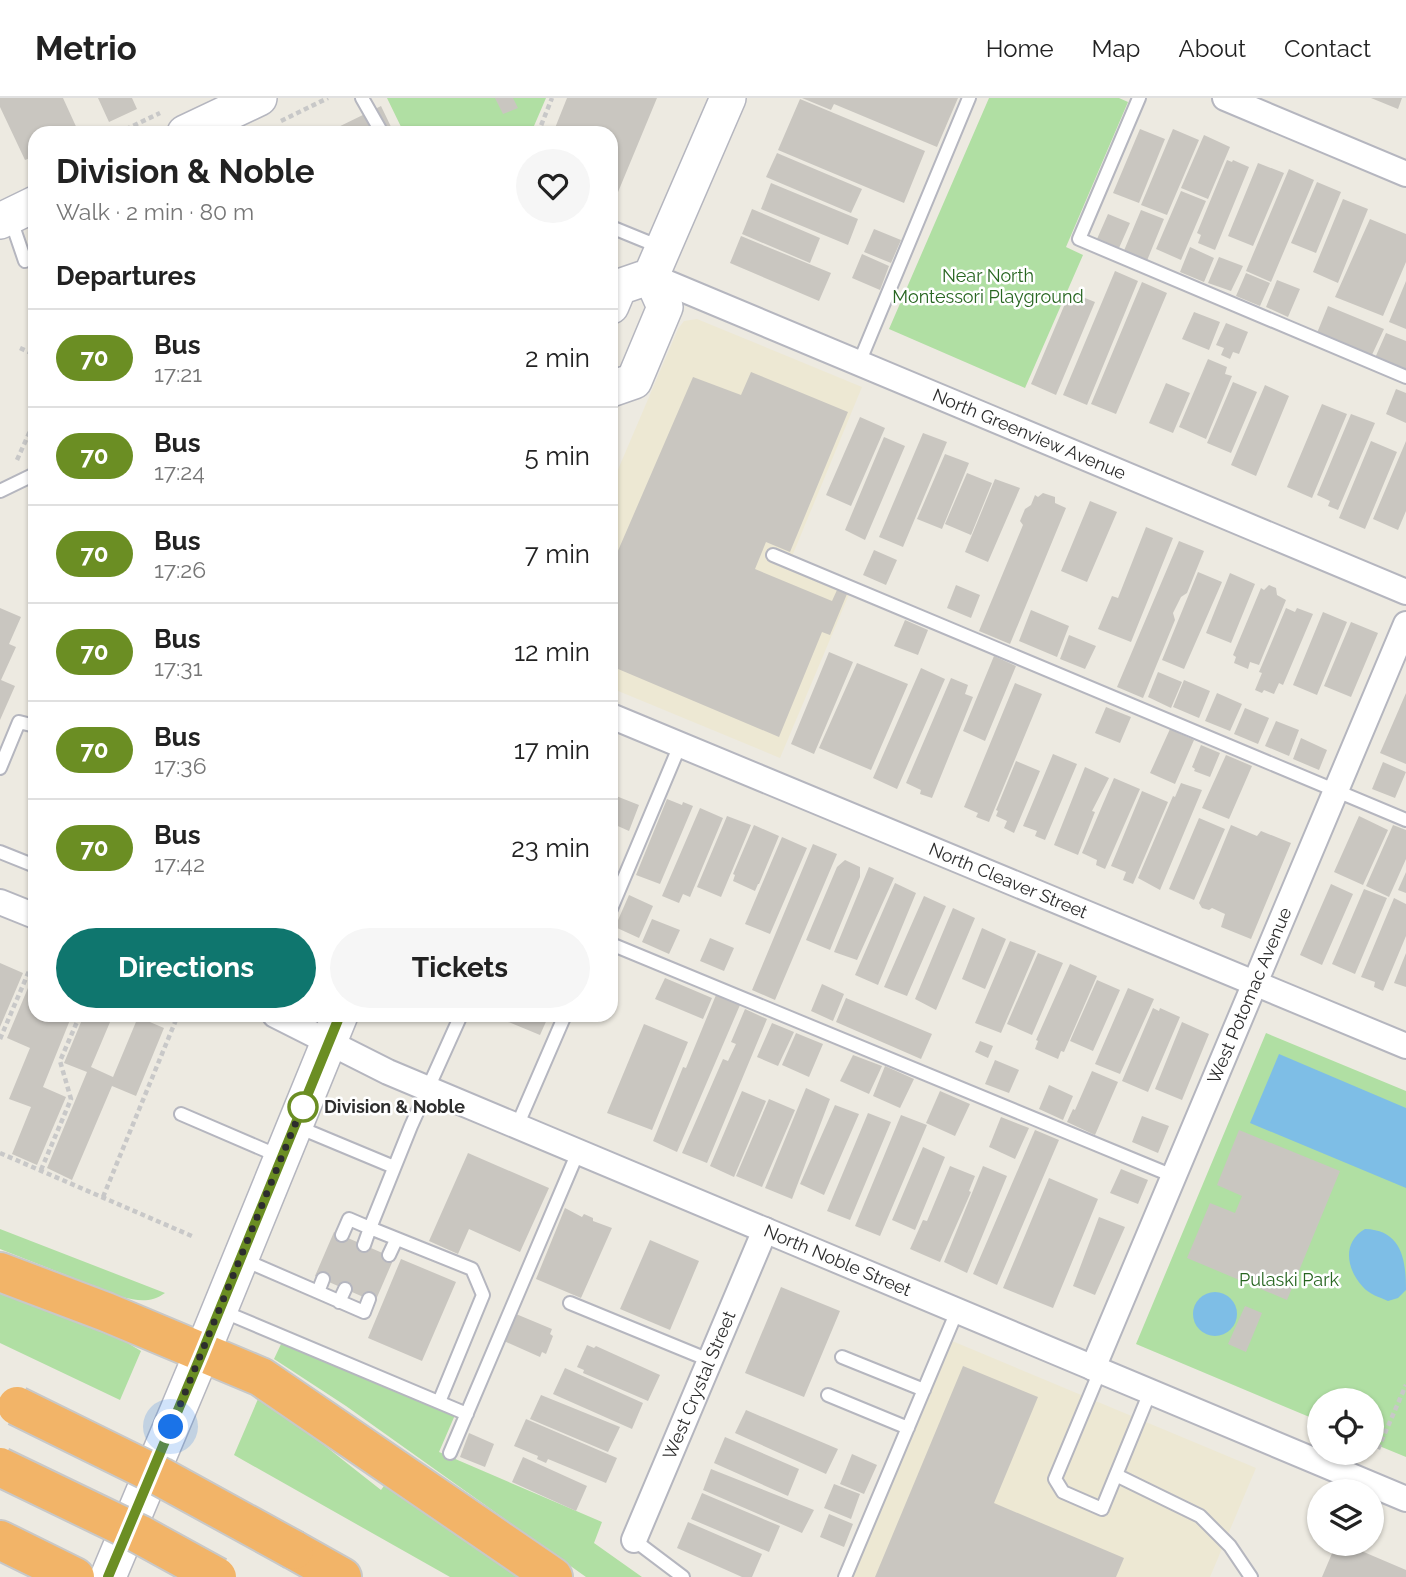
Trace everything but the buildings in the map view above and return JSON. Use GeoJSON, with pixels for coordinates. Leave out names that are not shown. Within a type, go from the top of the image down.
{"type":"FeatureCollection","features":[{"type":"Feature","properties":{"kind":"highway"},"geometry":{"type":"LineString","coordinates":[[0,1272],[106,1312],[261,1377],[553,1577]]}},
{"type":"Feature","properties":{"kind":"highway"},"geometry":{"type":"LineString","coordinates":[[8,1402],[161,1477],[342,1577]]}},
{"type":"Feature","properties":{"kind":"highway"},"geometry":{"type":"LineString","coordinates":[[0,1467],[139,1534],[217,1577]]}},
{"type":"Feature","properties":{"kind":"highway"},"geometry":{"type":"LineString","coordinates":[[0,1540],[75,1577]]}},
{"type":"Feature","properties":{"kind":"main road"},"geometry":{"type":"LineString","coordinates":[[618,289],[657,262],[728,98]]}},
{"type":"Feature","properties":{"kind":"main road"},"geometry":{"type":"LineString","coordinates":[[176,121],[269,110]]}},
{"type":"Feature","properties":{"kind":"main road"},"geometry":{"type":"LineString","coordinates":[[618,387],[634,381],[665,307],[657,262]]}},
{"type":"Feature","properties":{"kind":"main road"},"geometry":{"type":"LineString","coordinates":[[108,1577],[335,1028]]}},
{"type":"Feature","properties":{"kind":"street"},"geometry":{"type":"LineString","coordinates":[[1225,98],[1406,174]]}},
{"type":"Feature","properties":{"kind":"street","name":"North Greenview Avenue"},"geometry":{"type":"LineString","coordinates":[[657,262],[859,363],[1406,592]]}},
{"type":"Feature","properties":{"kind":"street","name":"West Potomac Avenue"},"geometry":{"type":"LineString","coordinates":[[1096,1369],[1173,1176],[1406,624]]}},
{"type":"Feature","properties":{"kind":"street","name":"North Cleaver Street"},"geometry":{"type":"LineString","coordinates":[[618,719],[1406,1046]]}},
{"type":"Feature","properties":{"kind":"street"},"geometry":{"type":"LineString","coordinates":[[0,902],[28,913]]}},
{"type":"Feature","properties":{"kind":"street","name":"North Noble Street"},"geometry":{"type":"LineString","coordinates":[[307,1022],[335,1028],[388,1072],[1406,1499]]}},
{"type":"Feature","properties":{"kind":"street","name":"West Crystal Street"},"geometry":{"type":"LineString","coordinates":[[634,1540],[765,1230]]}},
{"type":"Feature","properties":{"kind":"lane"},"geometry":{"type":"LineString","coordinates":[[362,98],[378,126]]}},
{"type":"Feature","properties":{"kind":"lane"},"geometry":{"type":"LineString","coordinates":[[859,363],[968,98]]}},
{"type":"Feature","properties":{"kind":"lane"},"geometry":{"type":"LineString","coordinates":[[1139,98],[1079,239],[1406,377]]}},
{"type":"Feature","properties":{"kind":"lane"},"geometry":{"type":"LineString","coordinates":[[15,214],[25,261]]}},
{"type":"Feature","properties":{"kind":"lane"},"geometry":{"type":"LineString","coordinates":[[618,232],[657,262]]}},
{"type":"Feature","properties":{"kind":"lane"},"geometry":{"type":"LineString","coordinates":[[2,490],[28,477]]}},
{"type":"Feature","properties":{"kind":"lane"},"geometry":{"type":"LineString","coordinates":[[773,555],[1406,820]]}},
{"type":"Feature","properties":{"kind":"lane"},"geometry":{"type":"LineString","coordinates":[[0,768],[19,722],[28,724]]}},
{"type":"Feature","properties":{"kind":"lane"},"geometry":{"type":"LineString","coordinates":[[618,892],[680,745]]}},
{"type":"Feature","properties":{"kind":"lane"},"geometry":{"type":"LineString","coordinates":[[0,852],[28,863]]}},
{"type":"Feature","properties":{"kind":"lane"},"geometry":{"type":"LineString","coordinates":[[618,947],[1173,1176]]}},
{"type":"Feature","properties":{"kind":"lane"},"geometry":{"type":"LineString","coordinates":[[363,1245],[458,1022]]}},
{"type":"Feature","properties":{"kind":"lane"},"geometry":{"type":"LineString","coordinates":[[517,1126],[562,1022]]}},
{"type":"Feature","properties":{"kind":"lane"},"geometry":{"type":"LineString","coordinates":[[181,1114],[394,1167]]}},
{"type":"Feature","properties":{"kind":"lane"},"geometry":{"type":"LineString","coordinates":[[450,1453],[578,1152]]}},
{"type":"Feature","properties":{"kind":"lane"},"geometry":{"type":"LineString","coordinates":[[342,1236],[349,1219],[472,1269],[483,1295],[439,1402]]}},
{"type":"Feature","properties":{"kind":"lane"},"geometry":{"type":"LineString","coordinates":[[389,1255],[396,1240]]}},
{"type":"Feature","properties":{"kind":"lane"},"geometry":{"type":"LineString","coordinates":[[241,1258],[364,1312],[369,1299]]}},
{"type":"Feature","properties":{"kind":"lane"},"geometry":{"type":"LineString","coordinates":[[317,1292],[323,1279]]}},
{"type":"Feature","properties":{"kind":"lane"},"geometry":{"type":"LineString","coordinates":[[339,1302],[345,1289]]}},
{"type":"Feature","properties":{"kind":"lane"},"geometry":{"type":"LineString","coordinates":[[570,1303],[709,1360]]}},
{"type":"Feature","properties":{"kind":"lane"},"geometry":{"type":"LineString","coordinates":[[220,1310],[467,1414]]}},
{"type":"Feature","properties":{"kind":"lane"},"geometry":{"type":"LineString","coordinates":[[845,1577],[957,1311]]}},
{"type":"Feature","properties":{"kind":"lane"},"geometry":{"type":"LineString","coordinates":[[842,1357],[924,1390]]}},
{"type":"Feature","properties":{"kind":"lane"},"geometry":{"type":"LineString","coordinates":[[1096,1369],[1055,1479],[1063,1492],[1102,1509],[1150,1392]]}},
{"type":"Feature","properties":{"kind":"lane"},"geometry":{"type":"LineString","coordinates":[[828,1395],[908,1427]]}},
{"type":"Feature","properties":{"kind":"lane"},"geometry":{"type":"LineString","coordinates":[[1116,1475],[1200,1516],[1230,1546],[1251,1577]]}},
{"type":"Feature","properties":{"kind":"lane"},"geometry":{"type":"LineString","coordinates":[[634,1540],[683,1577]]}},
{"type":"Feature","properties":{"kind":"path"},"geometry":{"type":"LineString","coordinates":[[269,110],[328,98]]}},
{"type":"Feature","properties":{"kind":"path"},"geometry":{"type":"LineString","coordinates":[[541,126],[552,98]]}},
{"type":"Feature","properties":{"kind":"path"},"geometry":{"type":"LineString","coordinates":[[152,126],[176,121]]}},
{"type":"Feature","properties":{"kind":"path"},"geometry":{"type":"LineString","coordinates":[[20,348],[28,351]]}},
{"type":"Feature","properties":{"kind":"path"},"geometry":{"type":"LineString","coordinates":[[2,490],[28,435]]}},
{"type":"Feature","properties":{"kind":"path"},"geometry":{"type":"LineString","coordinates":[[0,1039],[28,973]]}},
{"type":"Feature","properties":{"kind":"path"},"geometry":{"type":"LineString","coordinates":[[41,1170],[71,1099],[60,1061],[77,1022]]}},
{"type":"Feature","properties":{"kind":"path"},"geometry":{"type":"LineString","coordinates":[[103,1197],[175,1022]]}},
{"type":"Feature","properties":{"kind":"path"},"geometry":{"type":"LineString","coordinates":[[0,1153],[194,1237]]}},
{"type":"Feature","properties":{"kind":"path"},"geometry":{"type":"LineString","coordinates":[[1384,1435],[1406,1385]]}},
{"type":"Feature","properties":{"kind":"shaded area"},"geometry":{"type":"Polygon","coordinates":[[[697,319],[862,387],[788,566],[850,592],[780,758],[618,691],[618,470],[678,329],[684,321],[697,319]]]}},
{"type":"Feature","properties":{"kind":"shaded area"},"geometry":{"type":"Polygon","coordinates":[[[945,1338],[1256,1468],[1210,1577],[845,1577],[945,1338]]]}},
{"type":"Feature","properties":{"kind":"green space"},"geometry":{"type":"Polygon","coordinates":[[[387,98],[546,98],[534,126],[401,126],[387,98]]]}},
{"type":"Feature","properties":{"kind":"green space","name":"Near North Montessori Playground"},"geometry":{"type":"Polygon","coordinates":[[[989,98],[1119,98],[1128,102],[1066,247],[1083,255],[1025,388],[889,329],[989,98]]]}},
{"type":"Feature","properties":{"kind":"green space","name":"Pulaski Park"},"geometry":{"type":"Polygon","coordinates":[[[1266,1033],[1406,1091],[1406,1457],[1384,1448],[1384,1388],[1307,1388],[1307,1416],[1136,1344],[1266,1033]]]}},
{"type":"Feature","properties":{"kind":"green space"},"geometry":{"type":"Polygon","coordinates":[[[0,1229],[165,1293],[144,1300],[122,1297],[0,1249],[0,1229]]]}},
{"type":"Feature","properties":{"kind":"green space"},"geometry":{"type":"Polygon","coordinates":[[[0,1291],[126,1342],[141,1351],[120,1400],[0,1343],[0,1291]]]}},
{"type":"Feature","properties":{"kind":"green space"},"geometry":{"type":"Polygon","coordinates":[[[282,1342],[455,1415],[439,1452],[602,1522],[594,1543],[642,1577],[586,1577],[346,1406],[274,1359],[282,1342]]]}},
{"type":"Feature","properties":{"kind":"green space"},"geometry":{"type":"Polygon","coordinates":[[[258,1399],[268,1401],[381,1490],[386,1483],[533,1577],[450,1577],[234,1455],[258,1399]]]}},
{"type":"Feature","properties":{"kind":"water"},"geometry":{"type":"Polygon","coordinates":[[[1279,1054],[1406,1108],[1406,1188],[1250,1123],[1279,1054]]]}},
{"type":"Feature","properties":{"kind":"water"},"geometry":{"type":"Polygon","coordinates":[[[1365,1229],[1387,1235],[1399,1249],[1405,1268],[1406,1290],[1398,1298],[1388,1301],[1371,1293],[1357,1280],[1353,1272],[1350,1248],[1358,1234],[1365,1229]]]}},
{"type":"Feature","properties":{"kind":"water"},"geometry":{"type":"Polygon","coordinates":[[[1215,1292],[1231,1298],[1237,1314],[1231,1330],[1215,1336],[1199,1330],[1193,1314],[1199,1298],[1215,1292]]]}},
{"type":"Feature","properties":{"kind":"bus line","name":"70"},"geometry":{"type":"LineString","coordinates":[[108,1577],[337,1022]]}},
{"type":"Feature","properties":{"kind":"place","name":"Division & Noble"},"geometry":{"type":"Point","coordinates":[303,1107]}},
{"type":"Feature","properties":{"kind":"route"},"geometry":{"type":"LineString","coordinates":[[171,1427],[303,1107]]}}]}
